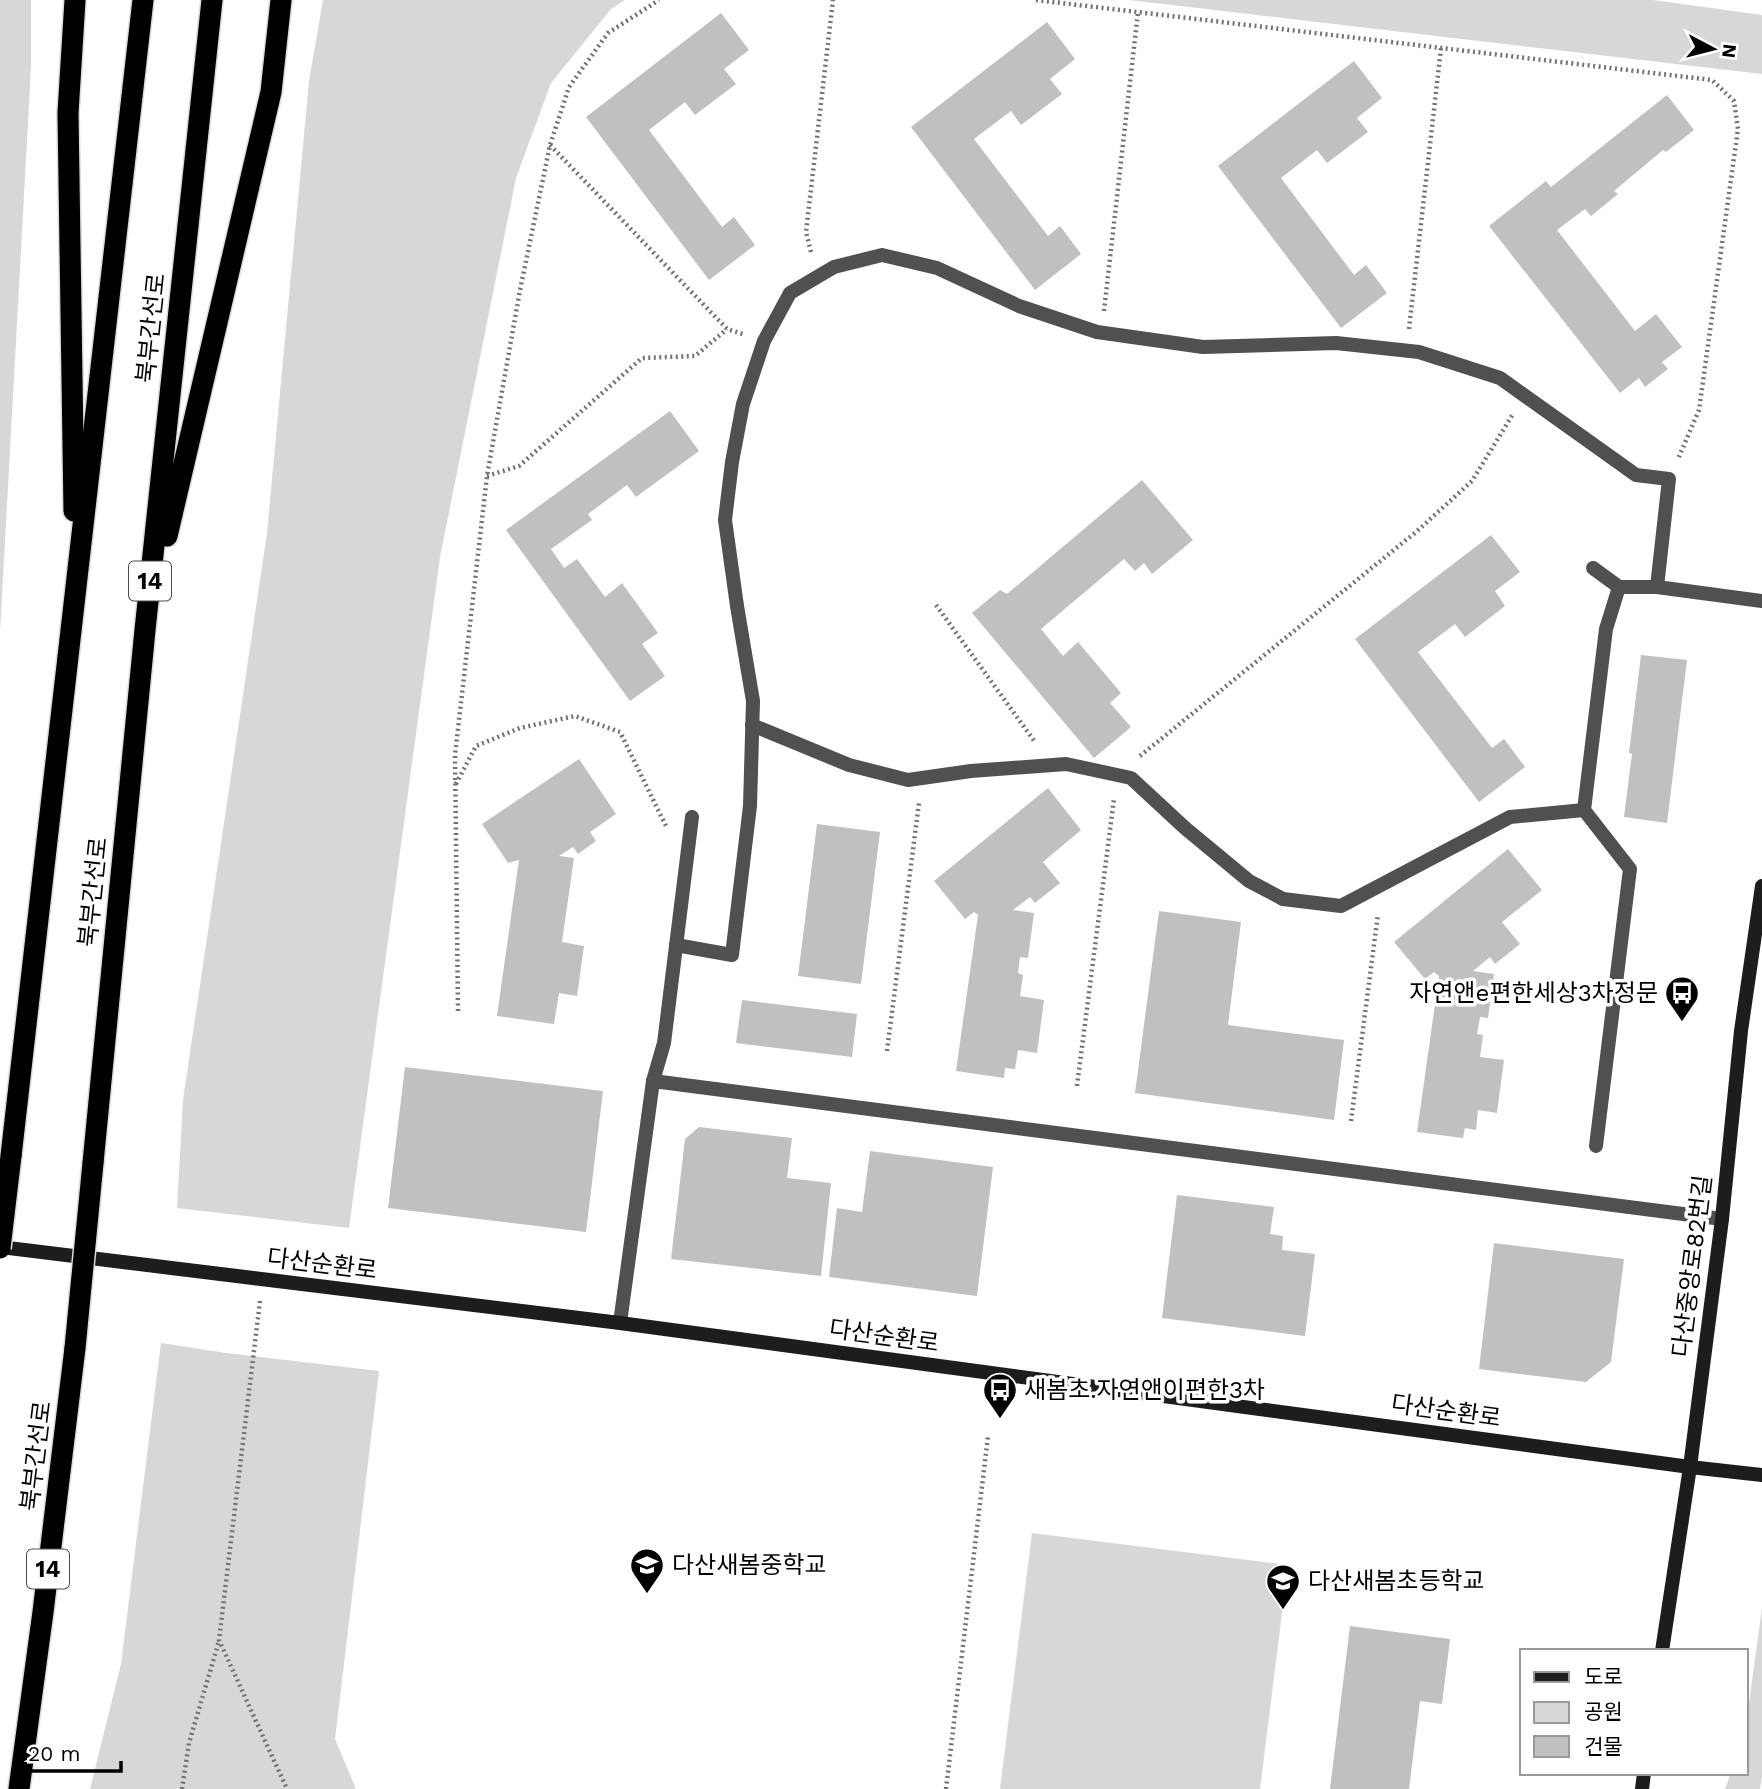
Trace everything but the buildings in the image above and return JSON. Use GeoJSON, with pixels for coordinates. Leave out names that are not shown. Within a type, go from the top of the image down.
{"type":"FeatureCollection","features":[{"type":"Feature","properties":{"kind":"highway"},"geometry":{"type":"LineString","coordinates":[[75,0],[68,113],[75,601]]}},
{"type":"Feature","properties":{"kind":"highway","name":"북부간선로"},"geometry":{"type":"LineString","coordinates":[[0,1248],[143,0]]}},
{"type":"Feature","properties":{"kind":"highway","name":"북부간선로"},"geometry":{"type":"LineString","coordinates":[[19,1789],[75,1348],[145,630],[212,0]]}},
{"type":"Feature","properties":{"kind":"highway"},"geometry":{"type":"LineString","coordinates":[[145,630],[271,92],[281,0]]}},
{"type":"Feature","properties":{"kind":"street","name":"다산중앙로82번길"},"geometry":{"type":"LineString","coordinates":[[1662,1649],[1690,1467],[1722,1219],[1741,1031],[1762,886]]}},
{"type":"Feature","properties":{"kind":"street","name":"다산순환로"},"geometry":{"type":"LineString","coordinates":[[0,1248],[620,1323],[1762,1475]]}},
{"type":"Feature","properties":{"kind":"lane"},"geometry":{"type":"LineString","coordinates":[[676,945],[732,955],[750,806],[753,701],[725,520],[743,404],[764,341],[790,293],[834,267],[882,255],[937,268],[1019,306],[1102,333],[1203,347],[1336,343],[1419,352],[1500,378],[1636,475],[1669,479],[1657,587]]}},
{"type":"Feature","properties":{"kind":"lane"},"geometry":{"type":"LineString","coordinates":[[1593,568],[1619,587],[1657,587],[1762,601]]}},
{"type":"Feature","properties":{"kind":"lane"},"geometry":{"type":"LineString","coordinates":[[1596,1146],[1630,869],[1584,810],[1606,629],[1619,587]]}},
{"type":"Feature","properties":{"kind":"lane"},"geometry":{"type":"LineString","coordinates":[[752,725],[849,765],[908,779],[1066,764],[1131,778],[1185,828],[1249,881],[1283,899],[1341,906],[1510,817],[1584,810]]}},
{"type":"Feature","properties":{"kind":"lane"},"geometry":{"type":"LineString","coordinates":[[620,1323],[653,1081],[664,1043],[692,817]]}},
{"type":"Feature","properties":{"kind":"lane"},"geometry":{"type":"LineString","coordinates":[[653,1081],[1722,1219]]}},
{"type":"Feature","properties":{"kind":"path"},"geometry":{"type":"LineString","coordinates":[[458,1011],[455,755],[487,476],[520,290],[550,145],[569,88],[608,33],[659,0]]}},
{"type":"Feature","properties":{"kind":"path"},"geometry":{"type":"LineString","coordinates":[[818,276],[806,232],[833,0]]}},
{"type":"Feature","properties":{"kind":"path"},"geometry":{"type":"LineString","coordinates":[[1036,0],[1712,80],[1734,102],[1738,129],[1699,410],[1669,479]]}},
{"type":"Feature","properties":{"kind":"path"},"geometry":{"type":"LineString","coordinates":[[1102,333],[1138,12]]}},
{"type":"Feature","properties":{"kind":"path"},"geometry":{"type":"LineString","coordinates":[[1406,351],[1441,48]]}},
{"type":"Feature","properties":{"kind":"path"},"geometry":{"type":"LineString","coordinates":[[550,145],[727,329],[764,341]]}},
{"type":"Feature","properties":{"kind":"path"},"geometry":{"type":"LineString","coordinates":[[487,476],[519,466],[642,358],[695,356],[727,329]]}},
{"type":"Feature","properties":{"kind":"path"},"geometry":{"type":"LineString","coordinates":[[1077,1086],[1116,775],[1416,531],[1472,481],[1525,396]]}},
{"type":"Feature","properties":{"kind":"path"},"geometry":{"type":"LineString","coordinates":[[936,605],[1052,765]]}},
{"type":"Feature","properties":{"kind":"path"},"geometry":{"type":"LineString","coordinates":[[455,785],[476,746],[520,728],[575,716],[620,732],[685,866]]}},
{"type":"Feature","properties":{"kind":"path"},"geometry":{"type":"LineString","coordinates":[[887,1051],[923,778]]}},
{"type":"Feature","properties":{"kind":"path"},"geometry":{"type":"LineString","coordinates":[[1352,1121],[1382,885]]}},
{"type":"Feature","properties":{"kind":"path"},"geometry":{"type":"LineString","coordinates":[[182,1789],[189,1743],[219,1640],[263,1280]]}},
{"type":"Feature","properties":{"kind":"path"},"geometry":{"type":"LineString","coordinates":[[946,1789],[988,1436]]}},
{"type":"Feature","properties":{"kind":"path"},"geometry":{"type":"LineString","coordinates":[[219,1640],[287,1789]]}},
{"type":"Feature","properties":{"kind":"green space"},"geometry":{"type":"Polygon","coordinates":[[[0,0],[31,0],[31,67],[0,633],[0,0]]]}},
{"type":"Feature","properties":{"kind":"green space"},"geometry":{"type":"Polygon","coordinates":[[[323,0],[625,0],[611,9],[551,83],[516,178],[440,557],[349,1228],[177,1208],[183,1100],[267,533],[309,81],[323,0]]]}},
{"type":"Feature","properties":{"kind":"green space"},"geometry":{"type":"Polygon","coordinates":[[[1129,0],[1653,0],[1762,15],[1762,74],[1129,0]]]}},
{"type":"Feature","properties":{"kind":"green space"},"geometry":{"type":"Polygon","coordinates":[[[161,1343],[379,1371],[335,1739],[356,1789],[90,1789],[121,1664],[161,1343]]]}},
{"type":"Feature","properties":{"kind":"green space"},"geometry":{"type":"Polygon","coordinates":[[[1032,1533],[1288,1565],[1260,1789],[1000,1789],[1032,1533]]]}},
{"type":"Feature","properties":{"kind":"green space"},"geometry":{"type":"Polygon","coordinates":[[[1762,1608],[1760,1789],[1725,1789],[1730,1775],[1748,1775],[1748,1710],[1762,1608]]]}},
{"type":"Feature","properties":{"kind":"place","name":"자연앤e편한세상3차정문"},"geometry":{"type":"Point","coordinates":[1682,1023]}},
{"type":"Feature","properties":{"kind":"place","name":"새봄초.자연앤이편한3차"},"geometry":{"type":"Point","coordinates":[1000,1420]}},
{"type":"Feature","properties":{"kind":"place","name":"다산새봄중학교"},"geometry":{"type":"Point","coordinates":[647,1595]}},
{"type":"Feature","properties":{"kind":"place","name":"다산새봄초등학교"},"geometry":{"type":"Point","coordinates":[1283,1611]}}]}
